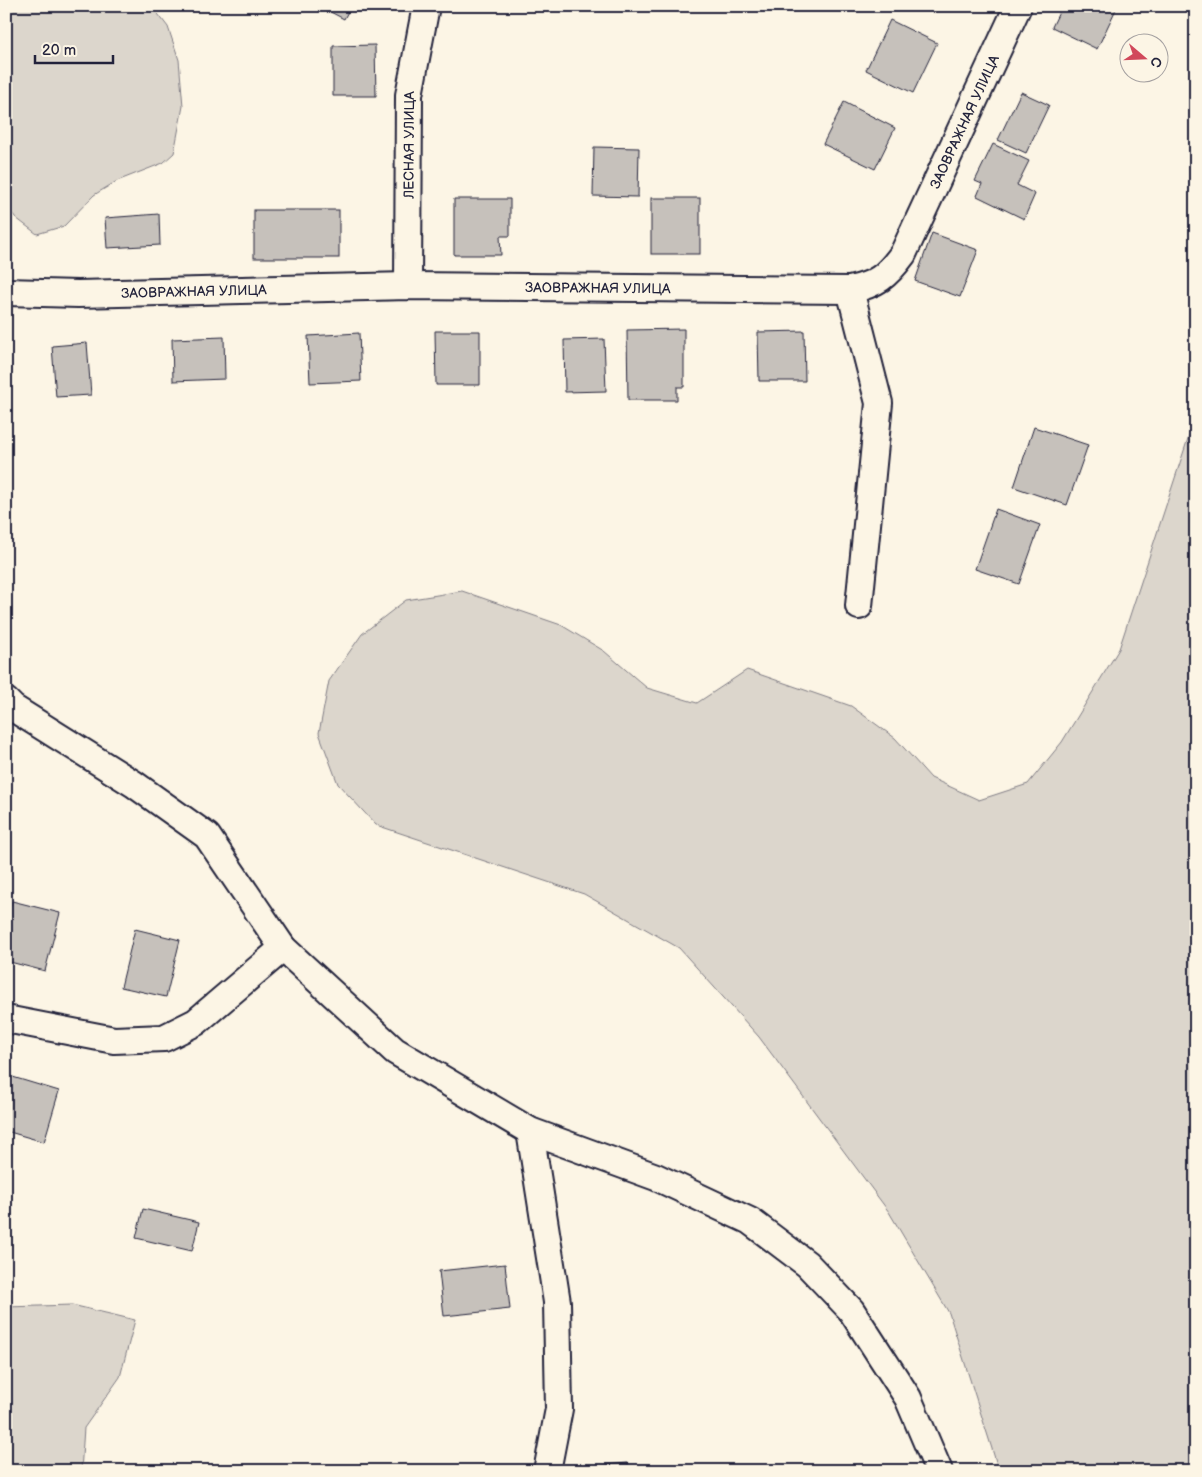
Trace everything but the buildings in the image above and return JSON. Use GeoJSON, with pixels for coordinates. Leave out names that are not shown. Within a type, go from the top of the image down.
{"type":"FeatureCollection","features":[{"type":"Feature","properties":{"kind":"street","name":"ЛЕСНАЯ УЛИЦА"},"geometry":{"type":"LineString","coordinates":[[408,286],[409,95],[426,6]]}},
{"type":"Feature","properties":{"kind":"street","name":"ЗАОВРАЖНАЯ УЛИЦА"},"geometry":{"type":"LineString","coordinates":[[6,292],[78,294],[408,286],[850,290],[869,286],[889,273],[903,254],[1018,6]]}},
{"type":"Feature","properties":{"kind":"street"},"geometry":{"type":"LineString","coordinates":[[850,290],[879,403],[859,606]]}},
{"type":"Feature","properties":{"kind":"street"},"geometry":{"type":"LineString","coordinates":[[6,701],[13,708],[134,784],[206,836],[283,948],[395,1052],[530,1130],[656,1177],[750,1221],[807,1264],[851,1310],[903,1390],[939,1471]]}},
{"type":"Feature","properties":{"kind":"street"},"geometry":{"type":"LineString","coordinates":[[6,1019],[114,1040],[164,1038],[196,1022],[283,948]]}},
{"type":"Feature","properties":{"kind":"street"},"geometry":{"type":"LineString","coordinates":[[530,1130],[557,1302],[559,1410],[547,1471]]}},
{"type":"Feature","properties":{"kind":"shaded area"},"geometry":{"type":"Polygon","coordinates":[[[6,6],[152,6],[168,27],[179,60],[183,106],[174,153],[163,163],[117,181],[94,195],[64,226],[37,234],[16,218],[6,206],[6,6]]]}},
{"type":"Feature","properties":{"kind":"shaded area"},"geometry":{"type":"Polygon","coordinates":[[[1196,414],[1196,1471],[999,1471],[949,1313],[889,1212],[759,1037],[679,948],[584,894],[376,825],[338,784],[319,733],[329,681],[362,634],[406,600],[462,591],[561,625],[604,651],[647,688],[697,703],[747,670],[851,706],[895,738],[931,778],[979,800],[1028,784],[1062,742],[1119,649],[1196,414]]]}},
{"type":"Feature","properties":{"kind":"shaded area"},"geometry":{"type":"Polygon","coordinates":[[[72,1305],[135,1320],[120,1377],[84,1428],[81,1471],[6,1471],[6,1307],[72,1305]]]}}]}
